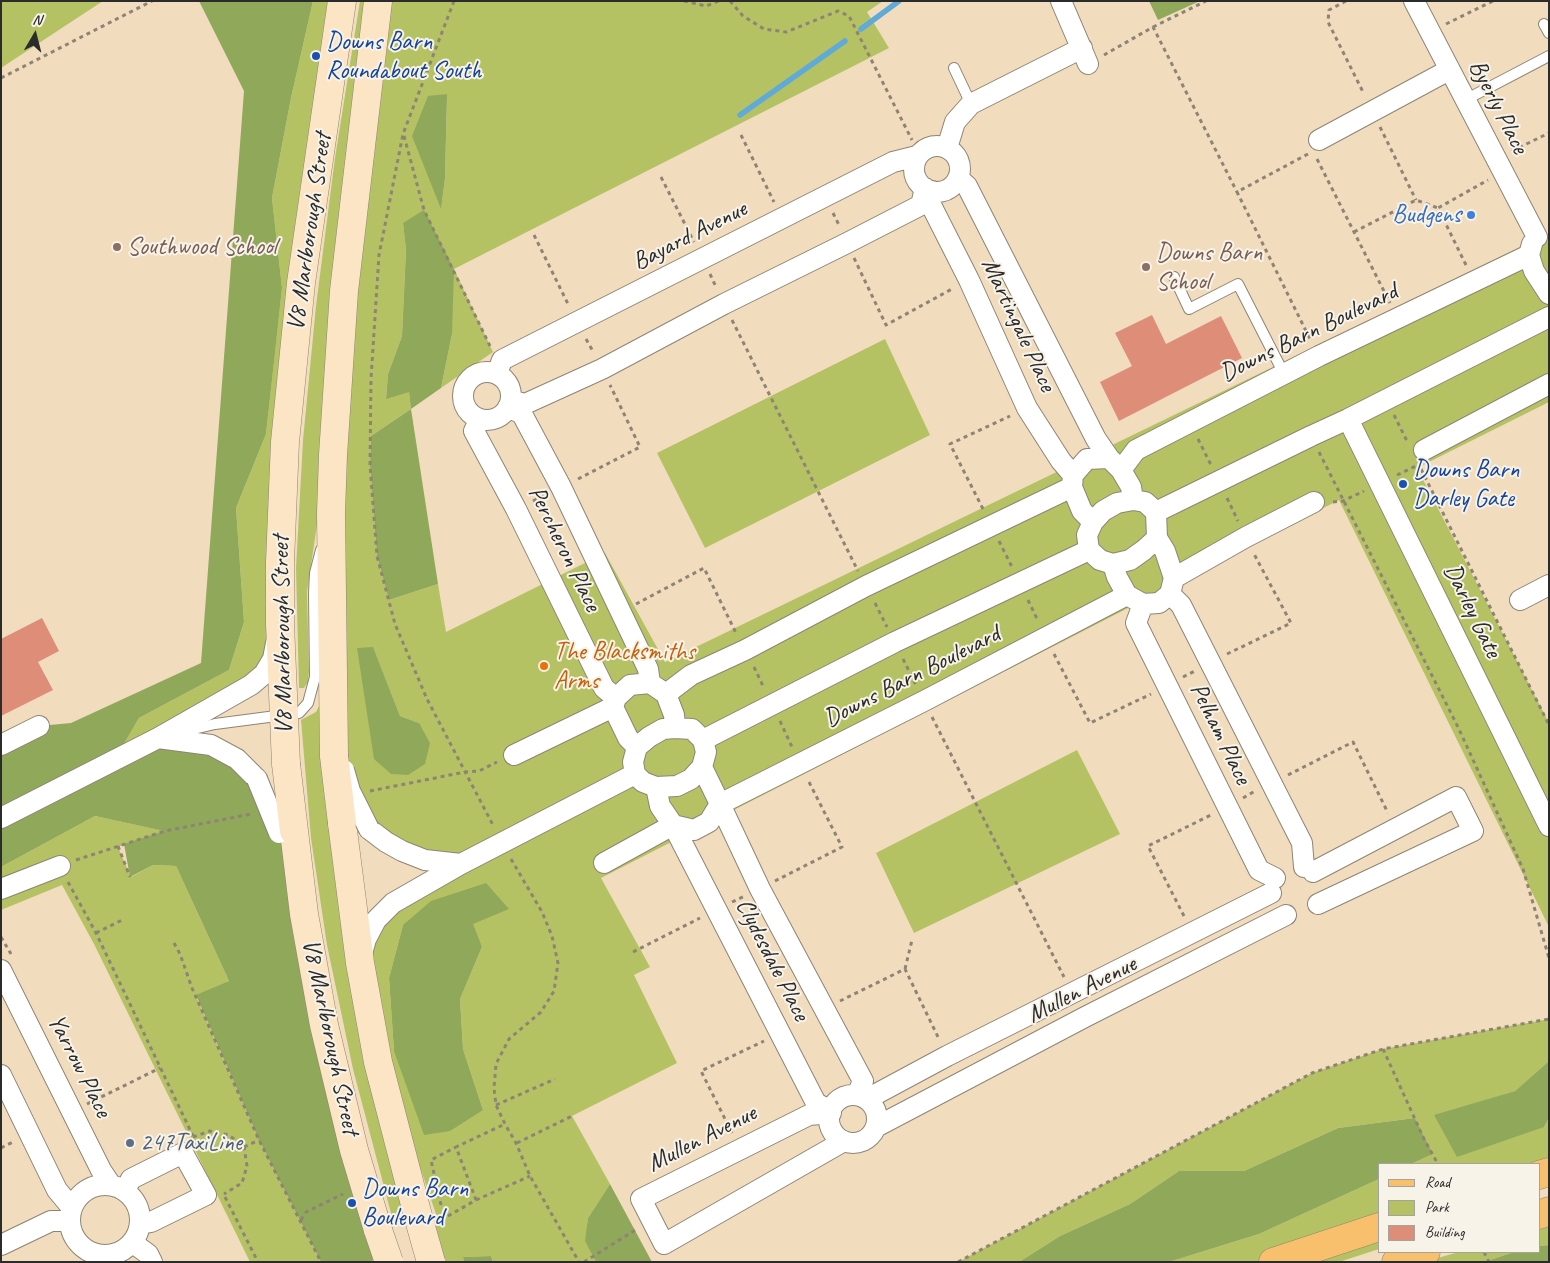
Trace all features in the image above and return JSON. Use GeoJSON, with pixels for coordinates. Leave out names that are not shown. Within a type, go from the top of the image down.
{"type":"FeatureCollection","features":[{"type":"Feature","properties":{"kind":"main road","name":"V8 Marlborough Street"},"geometry":{"type":"LineString","coordinates":[[342,1],[300,293],[285,442],[280,562],[280,624],[286,764],[286,832],[304,914],[324,1025],[354,1150],[389,1262]]}},
{"type":"Feature","properties":{"kind":"main road","name":"V8 Marlborough Street"},"geometry":{"type":"LineString","coordinates":[[378,1],[344,291],[333,455],[331,513],[336,751],[342,824],[360,963],[378,1062],[432,1217],[431,1262]]}},
{"type":"Feature","properties":{"kind":"main road"},"geometry":{"type":"LineString","coordinates":[[1273,1262],[1378,1227]]}},
{"type":"Feature","properties":{"kind":"main road"},"geometry":{"type":"LineString","coordinates":[[1396,1262],[1423,1253]]}},
{"type":"Feature","properties":{"kind":"street"},"geometry":{"type":"LineString","coordinates":[[947,148],[954,122],[971,104],[1085,56],[1061,1]]}},
{"type":"Feature","properties":{"kind":"street","name":"Byerly Place"},"geometry":{"type":"LineString","coordinates":[[1414,1],[1499,166],[1543,238]]}},
{"type":"Feature","properties":{"kind":"street"},"geometry":{"type":"LineString","coordinates":[[1319,140],[1449,70]]}},
{"type":"Feature","properties":{"kind":"street"},"geometry":{"type":"LineString","coordinates":[[935,146],[947,148],[955,155],[960,164],[958,178],[949,188],[941,191],[929,190],[919,183],[915,176],[914,166],[920,153],[935,146]]}},
{"type":"Feature","properties":{"kind":"street","name":"Bayard Avenue"},"geometry":{"type":"LineString","coordinates":[[500,367],[826,196],[893,162],[920,153]]}},
{"type":"Feature","properties":{"kind":"street","name":"Martingale Place"},"geometry":{"type":"LineString","coordinates":[[958,178],[967,186],[1092,432],[1131,488],[1133,500]]}},
{"type":"Feature","properties":{"kind":"street"},"geometry":{"type":"LineString","coordinates":[[510,404],[525,404],[602,368],[724,304],[847,243],[920,205],[929,190]]}},
{"type":"Feature","properties":{"kind":"street","name":"Martingale Place"},"geometry":{"type":"LineString","coordinates":[[929,190],[931,205],[1027,408],[1073,481],[1082,510],[1093,522]]}},
{"type":"Feature","properties":{"kind":"street"},"geometry":{"type":"LineString","coordinates":[[1156,512],[1348,419],[1549,317],[1546,305],[1549,295],[1534,271],[1529,255],[1531,245],[1543,238]]}},
{"type":"Feature","properties":{"kind":"street","name":"Downs Barn Boulevard"},"geometry":{"type":"LineString","coordinates":[[1115,464],[1136,450],[1319,356],[1529,255]]}},
{"type":"Feature","properties":{"kind":"street"},"geometry":{"type":"LineString","coordinates":[[500,367],[510,388],[510,404],[495,419],[480,419],[472,415],[466,407],[463,397],[464,388],[477,374],[500,367]]}},
{"type":"Feature","properties":{"kind":"street"},"geometry":{"type":"LineString","coordinates":[[1418,454],[1549,384]]}},
{"type":"Feature","properties":{"kind":"street","name":"Percheron Place"},"geometry":{"type":"LineString","coordinates":[[510,404],[522,414],[561,487],[648,669],[674,715],[675,728]]}},
{"type":"Feature","properties":{"kind":"street","name":"Percheron Place"},"geometry":{"type":"LineString","coordinates":[[480,419],[474,431],[516,509],[604,688],[615,702],[628,738],[637,748]]}},
{"type":"Feature","properties":{"kind":"street","name":"Darley Gate"},"geometry":{"type":"LineString","coordinates":[[1348,419],[1549,826]]}},
{"type":"Feature","properties":{"kind":"street"},"geometry":{"type":"LineString","coordinates":[[514,755],[615,702],[630,685],[658,688],[744,650],[1073,481],[1087,459],[1115,464]]}},
{"type":"Feature","properties":{"kind":"street"},"geometry":{"type":"LineString","coordinates":[[1133,500],[1145,502],[1156,512],[1156,538],[1130,560],[1113,564],[1100,560],[1090,550],[1087,535],[1093,522],[1103,511],[1117,503],[1133,500]]}},
{"type":"Feature","properties":{"kind":"street"},"geometry":{"type":"LineString","coordinates":[[1172,586],[1246,537],[1314,502]]}},
{"type":"Feature","properties":{"kind":"street","name":"Pelham Place"},"geometry":{"type":"LineString","coordinates":[[1156,538],[1165,551],[1172,586],[1181,605],[1302,843],[1308,870]]}},
{"type":"Feature","properties":{"kind":"street","name":"Downs Barn Boulevard"},"geometry":{"type":"LineString","coordinates":[[704,740],[904,638],[1090,550]]}},
{"type":"Feature","properties":{"kind":"street"},"geometry":{"type":"LineString","coordinates":[[1113,564],[1117,577],[1135,599]]}},
{"type":"Feature","properties":{"kind":"street"},"geometry":{"type":"LineString","coordinates":[[1520,600],[1549,585]]}},
{"type":"Feature","properties":{"kind":"street","name":"Downs Barn Boulevard"},"geometry":{"type":"LineString","coordinates":[[720,804],[933,696],[1135,599],[1159,603],[1172,586]]}},
{"type":"Feature","properties":{"kind":"street","name":"Pelham Place"},"geometry":{"type":"LineString","coordinates":[[1135,599],[1136,623],[1259,870],[1273,885]]}},
{"type":"Feature","properties":{"kind":"street"},"geometry":{"type":"LineString","coordinates":[[1,818],[158,738],[252,685],[264,674],[273,658],[280,624]]}},
{"type":"Feature","properties":{"kind":"street"},"geometry":{"type":"LineString","coordinates":[[1,745],[39,726]]}},
{"type":"Feature","properties":{"kind":"street"},"geometry":{"type":"LineString","coordinates":[[675,728],[692,729],[704,740],[706,752],[702,766],[691,779],[677,786],[656,787],[643,782],[635,774],[633,762],[637,748],[649,737],[663,729],[675,728]]}},
{"type":"Feature","properties":{"kind":"street"},"geometry":{"type":"LineString","coordinates":[[158,738],[211,745],[237,759],[257,779],[286,832]]}},
{"type":"Feature","properties":{"kind":"street"},"geometry":{"type":"LineString","coordinates":[[336,751],[350,791],[369,829],[402,851],[426,860],[461,864]]}},
{"type":"Feature","properties":{"kind":"street","name":"Clydesdale Place"},"geometry":{"type":"LineString","coordinates":[[702,766],[760,889],[863,1081],[862,1097]]}},
{"type":"Feature","properties":{"kind":"street"},"geometry":{"type":"LineString","coordinates":[[360,963],[366,940],[376,920],[392,903],[461,864],[635,774]]}},
{"type":"Feature","properties":{"kind":"street","name":"Clydesdale Place"},"geometry":{"type":"LineString","coordinates":[[656,787],[660,806],[673,825],[816,1103],[831,1112]]}},
{"type":"Feature","properties":{"kind":"street"},"geometry":{"type":"LineString","coordinates":[[1308,870],[1396,829],[1456,797],[1473,831],[1318,904]]}},
{"type":"Feature","properties":{"kind":"street"},"geometry":{"type":"LineString","coordinates":[[604,863],[673,825],[694,830],[709,822],[720,804]]}},
{"type":"Feature","properties":{"kind":"street"},"geometry":{"type":"LineString","coordinates":[[1,890],[60,866]]}},
{"type":"Feature","properties":{"kind":"street"},"geometry":{"type":"LineString","coordinates":[[1288,867],[1308,870],[1319,879],[1322,894],[1313,911],[1305,915],[1286,915],[1274,903],[1273,885],[1280,871],[1288,867]]}},
{"type":"Feature","properties":{"kind":"street","name":"Mullen Avenue"},"geometry":{"type":"LineString","coordinates":[[862,1097],[1192,932],[1273,885]]}},
{"type":"Feature","properties":{"kind":"street","name":"Mullen Avenue"},"geometry":{"type":"LineString","coordinates":[[876,1127],[1286,915]]}},
{"type":"Feature","properties":{"kind":"street","name":"Yarrow Place"},"geometry":{"type":"LineString","coordinates":[[7,964],[83,1106],[101,1170],[118,1187]]}},
{"type":"Feature","properties":{"kind":"street"},"geometry":{"type":"LineString","coordinates":[[1,1075],[71,1215],[74,1238],[90,1257],[112,1255],[124,1251],[136,1234],[151,1222],[206,1195],[192,1145],[118,1187],[99,1186],[87,1190],[78,1198],[71,1215]]}},
{"type":"Feature","properties":{"kind":"street"},"geometry":{"type":"LineString","coordinates":[[844,1097],[862,1097],[873,1105],[877,1115],[876,1127],[872,1135],[863,1141],[855,1143],[844,1141],[833,1131],[830,1123],[831,1112],[837,1101],[844,1097]]}},
{"type":"Feature","properties":{"kind":"street","name":"Mullen Avenue"},"geometry":{"type":"LineString","coordinates":[[831,1112],[809,1115],[641,1199],[664,1244],[844,1141]]}},
{"type":"Feature","properties":{"kind":"street"},"geometry":{"type":"LineString","coordinates":[[118,1187],[135,1201],[139,1212],[136,1234],[152,1262]]}},
{"type":"Feature","properties":{"kind":"street"},"geometry":{"type":"LineString","coordinates":[[1,1245],[51,1221],[71,1215]]}},
{"type":"Feature","properties":{"kind":"lane"},"geometry":{"type":"LineString","coordinates":[[1465,100],[1549,56]]}},
{"type":"Feature","properties":{"kind":"lane"},"geometry":{"type":"LineString","coordinates":[[954,68],[971,104]]}},
{"type":"Feature","properties":{"kind":"lane"},"geometry":{"type":"LineString","coordinates":[[1174,277],[1190,309],[1238,284],[1284,374]]}},
{"type":"Feature","properties":{"kind":"lane"},"geometry":{"type":"LineString","coordinates":[[158,738],[215,724],[283,716],[299,712],[308,703],[315,677],[314,593],[316,573],[331,513]]}},
{"type":"Feature","properties":{"kind":"path"},"geometry":{"type":"LineString","coordinates":[[1,78],[152,1]]}},
{"type":"Feature","properties":{"kind":"path"},"geometry":{"type":"LineString","coordinates":[[454,1],[403,134],[378,255],[371,379],[370,466],[377,556],[396,624],[427,699],[502,843],[542,912],[552,936],[558,963],[554,991],[540,1012],[509,1039],[496,1064],[494,1088],[496,1105],[516,1143],[530,1176],[579,1262]]}},
{"type":"Feature","properties":{"kind":"path"},"geometry":{"type":"LineString","coordinates":[[684,1],[706,6],[720,1]]}},
{"type":"Feature","properties":{"kind":"path"},"geometry":{"type":"LineString","coordinates":[[730,1],[743,16],[764,29],[778,31],[786,32],[838,11],[849,16],[920,153]]}},
{"type":"Feature","properties":{"kind":"path"},"geometry":{"type":"LineString","coordinates":[[1085,56],[1153,27],[1206,1]]}},
{"type":"Feature","properties":{"kind":"path"},"geometry":{"type":"LineString","coordinates":[[1430,32],[1492,1]]}},
{"type":"Feature","properties":{"kind":"path"},"geometry":{"type":"LineString","coordinates":[[1153,27],[1238,192],[1319,356]]}},
{"type":"Feature","properties":{"kind":"path"},"geometry":{"type":"LineString","coordinates":[[1438,208],[1549,133]]}},
{"type":"Feature","properties":{"kind":"path"},"geometry":{"type":"LineString","coordinates":[[403,134],[424,210],[500,367]]}},
{"type":"Feature","properties":{"kind":"path"},"geometry":{"type":"LineString","coordinates":[[741,135],[782,219]]}},
{"type":"Feature","properties":{"kind":"path"},"geometry":{"type":"LineString","coordinates":[[1238,192],[1313,151],[1398,318]]}},
{"type":"Feature","properties":{"kind":"path"},"geometry":{"type":"LineString","coordinates":[[826,196],[886,325],[968,280]]}},
{"type":"Feature","properties":{"kind":"path"},"geometry":{"type":"LineString","coordinates":[[1354,232],[1416,200],[1438,208],[1474,281]]}},
{"type":"Feature","properties":{"kind":"path"},"geometry":{"type":"LineString","coordinates":[[1387,399],[1418,454],[1549,725]]}},
{"type":"Feature","properties":{"kind":"path"},"geometry":{"type":"LineString","coordinates":[[1167,686],[1210,662],[1291,623],[1189,422]]}},
{"type":"Feature","properties":{"kind":"path"},"geometry":{"type":"LineString","coordinates":[[1311,436],[1458,727],[1519,860],[1549,958]]}},
{"type":"Feature","properties":{"kind":"path"},"geometry":{"type":"LineString","coordinates":[[516,509],[561,487]]}},
{"type":"Feature","properties":{"kind":"path"},"geometry":{"type":"LineString","coordinates":[[620,612],[704,568],[842,847],[633,952]]}},
{"type":"Feature","properties":{"kind":"path"},"geometry":{"type":"LineString","coordinates":[[1192,932],[1148,846],[1271,783],[1353,742],[1396,829]]}},
{"type":"Feature","properties":{"kind":"path"},"geometry":{"type":"LineString","coordinates":[[465,772],[479,771],[514,755]]}},
{"type":"Feature","properties":{"kind":"path"},"geometry":{"type":"LineString","coordinates":[[118,846],[130,877]]}},
{"type":"Feature","properties":{"kind":"path"},"geometry":{"type":"LineString","coordinates":[[60,866],[96,933],[160,1068],[192,1145],[210,1131],[229,1136],[244,1147],[247,1166],[242,1183],[224,1195]]}},
{"type":"Feature","properties":{"kind":"path"},"geometry":{"type":"LineString","coordinates":[[96,933],[124,919]]}},
{"type":"Feature","properties":{"kind":"path"},"geometry":{"type":"LineString","coordinates":[[1,937],[7,964]]}},
{"type":"Feature","properties":{"kind":"path"},"geometry":{"type":"LineString","coordinates":[[912,940],[904,969],[946,1056]]}},
{"type":"Feature","properties":{"kind":"path"},"geometry":{"type":"LineString","coordinates":[[174,943],[259,1140],[321,1262]]}},
{"type":"Feature","properties":{"kind":"path"},"geometry":{"type":"LineString","coordinates":[[826,1009],[904,969]]}},
{"type":"Feature","properties":{"kind":"path"},"geometry":{"type":"LineString","coordinates":[[958,1262],[1312,1073],[1384,1049],[1549,1019]]}},
{"type":"Feature","properties":{"kind":"path"},"geometry":{"type":"LineString","coordinates":[[740,1150],[701,1071],[780,1034]]}},
{"type":"Feature","properties":{"kind":"path"},"geometry":{"type":"LineString","coordinates":[[1384,1049],[1424,1139],[1437,1163]]}},
{"type":"Feature","properties":{"kind":"path"},"geometry":{"type":"LineString","coordinates":[[83,1106],[160,1068]]}},
{"type":"Feature","properties":{"kind":"path"},"geometry":{"type":"LineString","coordinates":[[496,1105],[555,1079]]}},
{"type":"Feature","properties":{"kind":"path"},"geometry":{"type":"LineString","coordinates":[[516,1143],[572,1116]]}},
{"type":"Feature","properties":{"kind":"path"},"geometry":{"type":"LineString","coordinates":[[505,1124],[431,1160],[432,1217],[530,1176]]}},
{"type":"Feature","properties":{"kind":"path"},"geometry":{"type":"LineString","coordinates":[[244,1147],[259,1140]]}},
{"type":"Feature","properties":{"kind":"path"},"geometry":{"type":"LineString","coordinates":[[456,1147],[476,1200]]}},
{"type":"Feature","properties":{"kind":"path"},"geometry":{"type":"LineString","coordinates":[[219,1186],[258,1262]]}},
{"type":"Feature","properties":{"kind":"path"},"geometry":{"type":"LineString","coordinates":[[301,1221],[306,1212],[345,1194]]}},
{"type":"Feature","properties":{"kind":"path"},"geometry":{"type":"LineString","coordinates":[[584,1262],[652,1220]]}},
{"type":"Feature","properties":{"kind":"green space"},"geometry":{"type":"Polygon","coordinates":[[[1,1],[103,1],[1,68],[1,1]]]}},
{"type":"Feature","properties":{"kind":"green space"},"geometry":{"type":"Polygon","coordinates":[[[199,1],[313,1],[291,98],[272,198],[282,288],[275,353],[266,434],[236,508],[244,622],[229,670],[139,718],[115,759],[158,738],[237,759],[279,833],[391,1250],[370,1262],[321,1262],[259,1140],[196,995],[229,981],[176,866],[153,865],[130,877],[124,844],[164,831],[95,816],[1,867],[1,745],[39,726],[71,723],[201,663],[244,91],[199,1]]]}},
{"type":"Feature","properties":{"kind":"green space"},"geometry":{"type":"Polygon","coordinates":[[[313,1],[342,1],[264,674],[114,760],[139,718],[229,670],[244,622],[236,508],[266,434],[282,288],[272,198],[291,98],[313,1]]]}},
{"type":"Feature","properties":{"kind":"green space"},"geometry":{"type":"Polygon","coordinates":[[[360,1],[373,1],[318,518],[307,592],[308,682],[304,688],[299,688],[296,568],[303,440],[316,306],[335,158],[360,1]]]}},
{"type":"Feature","properties":{"kind":"green space"},"geometry":{"type":"Polygon","coordinates":[[[378,1],[883,1],[867,12],[889,48],[454,269],[493,352],[441,388],[452,334],[403,223],[406,248],[402,336],[388,374],[386,398],[409,391],[411,409],[371,436],[370,465],[377,556],[389,600],[438,584],[446,632],[605,553],[665,662],[1549,233],[1549,402],[1417,468],[1549,723],[1549,927],[1339,500],[601,878],[650,967],[634,975],[677,1063],[572,1116],[610,1184],[588,1218],[586,1241],[596,1262],[493,1262],[491,1256],[463,1257],[464,1262],[431,1262],[425,1231],[439,1223],[421,1170],[378,1062],[360,963],[376,920],[460,864],[386,842],[333,739],[331,513],[378,1]],[[447,95],[441,208],[445,179],[447,95]],[[373,648],[374,759],[419,723],[400,716],[373,648]],[[403,925],[389,978],[394,1051],[483,1110],[463,1049],[460,999],[482,947],[403,925]]]}},
{"type":"Feature","properties":{"kind":"green space"},"geometry":{"type":"Polygon","coordinates":[[[1149,1],[1200,1],[1158,20],[1149,1]]]}},
{"type":"Feature","properties":{"kind":"green space"},"geometry":{"type":"Polygon","coordinates":[[[447,94],[445,179],[441,209],[412,136],[428,96],[447,94]]]}},
{"type":"Feature","properties":{"kind":"green space"},"geometry":{"type":"Polygon","coordinates":[[[424,210],[454,269],[452,334],[441,388],[411,409],[409,392],[386,399],[388,374],[402,336],[406,249],[403,223],[424,210]]]}},
{"type":"Feature","properties":{"kind":"green space"},"geometry":{"type":"Polygon","coordinates":[[[885,339],[930,435],[705,548],[657,453],[885,339]]]}},
{"type":"Feature","properties":{"kind":"green space"},"geometry":{"type":"Polygon","coordinates":[[[411,409],[438,584],[389,600],[377,556],[370,465],[371,436],[411,409]]]}},
{"type":"Feature","properties":{"kind":"green space"},"geometry":{"type":"Polygon","coordinates":[[[373,647],[400,716],[419,723],[430,743],[425,764],[408,775],[391,774],[374,759],[357,648],[373,647]]]}},
{"type":"Feature","properties":{"kind":"green space"},"geometry":{"type":"Polygon","coordinates":[[[324,705],[411,1210],[392,1217],[353,1069],[327,945],[311,838],[301,720],[316,712],[319,706],[324,705]]]}},
{"type":"Feature","properties":{"kind":"green space"},"geometry":{"type":"Polygon","coordinates":[[[1077,750],[1120,834],[914,933],[876,853],[1077,750]]]}},
{"type":"Feature","properties":{"kind":"green space"},"geometry":{"type":"Polygon","coordinates":[[[95,816],[165,831],[118,847],[131,877],[153,865],[176,866],[229,981],[196,996],[259,1140],[321,1262],[250,1262],[94,944],[62,885],[1,910],[1,867],[95,816]]]}},
{"type":"Feature","properties":{"kind":"green space"},"geometry":{"type":"Polygon","coordinates":[[[486,883],[509,909],[473,924],[482,947],[460,999],[463,1049],[483,1110],[450,1131],[424,1135],[394,1051],[389,978],[403,925],[431,901],[486,883]]]}},
{"type":"Feature","properties":{"kind":"green space"},"geometry":{"type":"Polygon","coordinates":[[[1549,1019],[1549,1061],[1515,1091],[1435,1116],[1544,1127],[1549,1118],[1549,1172],[1540,1163],[1413,1163],[1433,1154],[1415,1118],[1338,1128],[1244,1171],[1179,1171],[1130,1204],[1060,1236],[1019,1262],[958,1262],[1312,1073],[1383,1049],[1549,1019]]]}},
{"type":"Feature","properties":{"kind":"green space"},"geometry":{"type":"Polygon","coordinates":[[[1549,1061],[1549,1118],[1544,1127],[1457,1157],[1434,1115],[1515,1091],[1549,1061]]]}},
{"type":"Feature","properties":{"kind":"green space"},"geometry":{"type":"Polygon","coordinates":[[[1415,1118],[1433,1154],[1413,1163],[1378,1163],[1378,1179],[1259,1234],[1169,1262],[1019,1262],[1060,1236],[1130,1204],[1179,1171],[1244,1171],[1338,1128],[1415,1118]]]}},
{"type":"Feature","properties":{"kind":"green space"},"geometry":{"type":"Polygon","coordinates":[[[1378,1179],[1378,1225],[1269,1262],[1169,1262],[1259,1234],[1378,1179]]]}},
{"type":"Feature","properties":{"kind":"green space"},"geometry":{"type":"Polygon","coordinates":[[[610,1184],[652,1262],[596,1262],[585,1241],[588,1218],[610,1184]]]}},
{"type":"Feature","properties":{"kind":"green space"},"geometry":{"type":"Polygon","coordinates":[[[1549,1226],[1549,1245],[1540,1246],[1540,1229],[1549,1226]]]}},
{"type":"Feature","properties":{"kind":"green space"},"geometry":{"type":"Polygon","coordinates":[[[1378,1237],[1378,1249],[1339,1262],[1301,1262],[1378,1237]]]}},
{"type":"Feature","properties":{"kind":"green space"},"geometry":{"type":"Polygon","coordinates":[[[1549,1245],[1549,1262],[1484,1262],[1511,1253],[1540,1253],[1540,1246],[1549,1245]]]}},
{"type":"Feature","properties":{"kind":"green space"},"geometry":{"type":"Polygon","coordinates":[[[1455,1253],[1511,1253],[1484,1262],[1423,1262],[1455,1253]]]}},
{"type":"Feature","properties":{"kind":"green space"},"geometry":{"type":"Polygon","coordinates":[[[491,1256],[493,1262],[464,1262],[463,1257],[491,1256]]]}},
{"type":"Feature","properties":{"kind":"building"},"geometry":{"type":"Polygon","coordinates":[[[1152,315],[1166,344],[1221,316],[1242,358],[1119,421],[1100,382],[1132,366],[1115,333],[1152,315]]]}},
{"type":"Feature","properties":{"kind":"building"},"geometry":{"type":"Polygon","coordinates":[[[42,618],[59,651],[38,662],[53,690],[1,716],[1,639],[42,618]]]}},
{"type":"Feature","properties":{"kind":"waterway"},"geometry":{"type":"LineString","coordinates":[[861,29],[899,1]]}},
{"type":"Feature","properties":{"kind":"waterway"},"geometry":{"type":"LineString","coordinates":[[740,115],[845,41]]}},
{"type":"Feature","properties":{"kind":"place","name":"Downs Barn Roundabout South"},"geometry":{"type":"Point","coordinates":[316,56]}},
{"type":"Feature","properties":{"kind":"place","name":"Budgens"},"geometry":{"type":"Point","coordinates":[1471,215]}},
{"type":"Feature","properties":{"kind":"place","name":"Southwood School"},"geometry":{"type":"Point","coordinates":[117,247]}},
{"type":"Feature","properties":{"kind":"place","name":"Downs Barn School"},"geometry":{"type":"Point","coordinates":[1146,267]}},
{"type":"Feature","properties":{"kind":"place","name":"Downs Barn Darley Gate"},"geometry":{"type":"Point","coordinates":[1403,484]}},
{"type":"Feature","properties":{"kind":"place","name":"The Blacksmiths Arms"},"geometry":{"type":"Point","coordinates":[544,666]}},
{"type":"Feature","properties":{"kind":"place","name":"247TaxiLine"},"geometry":{"type":"Point","coordinates":[130,1143]}},
{"type":"Feature","properties":{"kind":"place","name":"Downs Barn Boulevard"},"geometry":{"type":"Point","coordinates":[352,1203]}}]}
